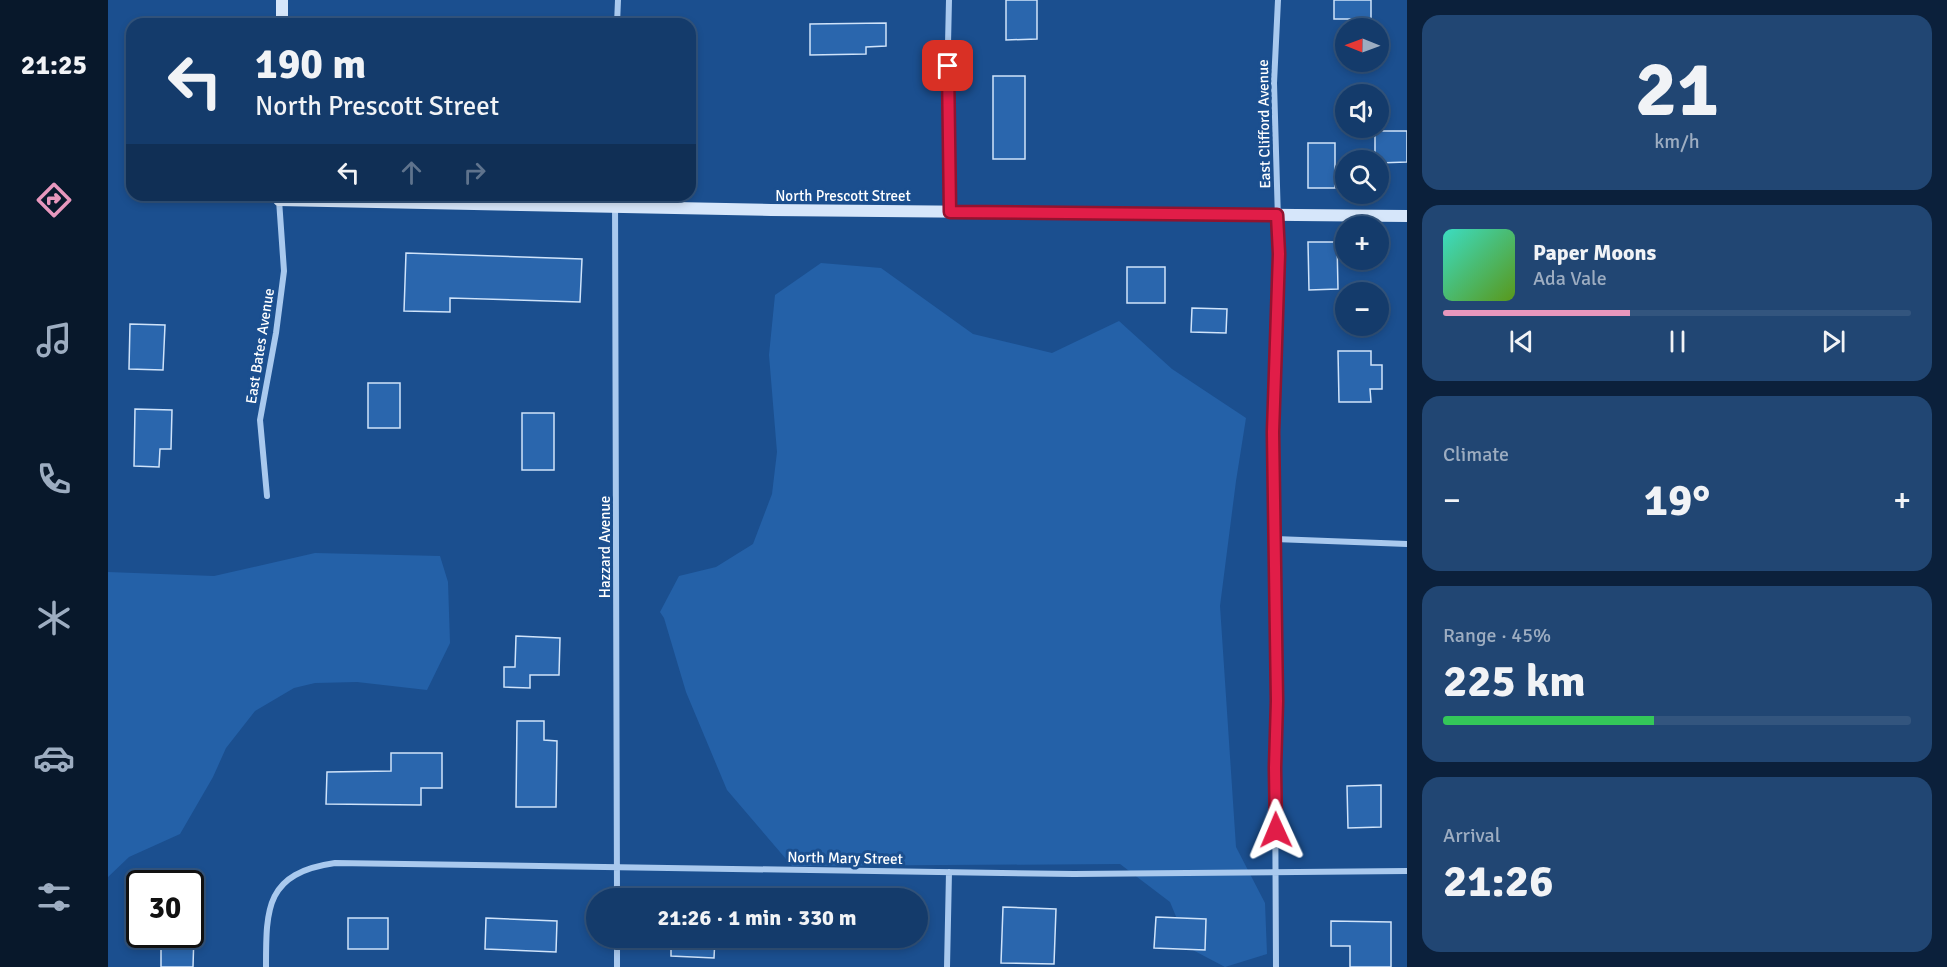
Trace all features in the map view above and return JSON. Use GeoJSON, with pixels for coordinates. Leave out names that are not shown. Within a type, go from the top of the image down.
{"type":"FeatureCollection","features":[{"type":"Feature","properties":{"kind":"street"},"geometry":{"type":"LineString","coordinates":[[282,0],[282,18]]}},
{"type":"Feature","properties":{"kind":"street"},"geometry":{"type":"LineString","coordinates":[[617,18],[618,0]]}},
{"type":"Feature","properties":{"kind":"street"},"geometry":{"type":"LineString","coordinates":[[949,0],[947,88],[950,212]]}},
{"type":"Feature","properties":{"kind":"street","name":"East Clifford Avenue"},"geometry":{"type":"LineString","coordinates":[[1276,967],[1277,701],[1273,432],[1279,254],[1274,83],[1278,0]]}},
{"type":"Feature","properties":{"kind":"street","name":"East Bates Avenue"},"geometry":{"type":"LineString","coordinates":[[267,496],[260,420],[276,333],[284,271],[280,201]]}},
{"type":"Feature","properties":{"kind":"street","name":"North Prescott Street"},"geometry":{"type":"LineString","coordinates":[[615,201],[950,212],[1407,216]]}},
{"type":"Feature","properties":{"kind":"street","name":"Hazzard Avenue"},"geometry":{"type":"LineString","coordinates":[[615,201],[617,888]]}},
{"type":"Feature","properties":{"kind":"street"},"geometry":{"type":"LineString","coordinates":[[1275,538],[1407,544]]}},
{"type":"Feature","properties":{"kind":"street","name":"North Mary Street"},"geometry":{"type":"LineString","coordinates":[[266,967],[267,918],[273,898],[286,880],[297,873],[314,866],[334,863],[1074,874],[1407,871]]}},
{"type":"Feature","properties":{"kind":"street"},"geometry":{"type":"LineString","coordinates":[[947,967],[949,872]]}},
{"type":"Feature","properties":{"kind":"street"},"geometry":{"type":"LineString","coordinates":[[617,948],[617,967]]}},
{"type":"Feature","properties":{"kind":"shaded area"},"geometry":{"type":"Polygon","coordinates":[[[821,263],[881,268],[973,334],[1052,353],[1119,321],[1172,369],[1246,418],[1220,606],[1236,847],[1265,903],[1267,954],[1225,967],[1189,948],[1170,902],[1120,864],[792,866],[727,790],[686,692],[664,618],[660,612],[679,576],[716,567],[753,544],[772,494],[777,452],[769,355],[775,295],[821,263]]]}},
{"type":"Feature","properties":{"kind":"shaded area"},"geometry":{"type":"Polygon","coordinates":[[[315,553],[440,556],[448,582],[450,643],[427,690],[357,682],[315,683],[294,688],[255,711],[226,748],[213,777],[180,834],[129,857],[108,877],[108,572],[214,576],[315,553]]]}},
{"type":"Feature","properties":{"kind":"building"},"geometry":{"type":"Polygon","coordinates":[[[1006,0],[1037,0],[1037,39],[1006,40],[1006,0]]]}},
{"type":"Feature","properties":{"kind":"building"},"geometry":{"type":"Polygon","coordinates":[[[1334,0],[1371,0],[1371,18],[1334,19],[1334,0]]]}},
{"type":"Feature","properties":{"kind":"building"},"geometry":{"type":"Polygon","coordinates":[[[886,23],[886,46],[866,47],[866,54],[810,55],[810,24],[886,23]]]}},
{"type":"Feature","properties":{"kind":"building"},"geometry":{"type":"Polygon","coordinates":[[[993,76],[1025,76],[1025,159],[993,159],[993,76]]]}},
{"type":"Feature","properties":{"kind":"building"},"geometry":{"type":"Polygon","coordinates":[[[1389,131],[1407,131],[1407,162],[1389,163],[1389,150],[1375,150],[1375,138],[1389,138],[1389,131]]]}},
{"type":"Feature","properties":{"kind":"building"},"geometry":{"type":"Polygon","coordinates":[[[1308,143],[1335,143],[1335,188],[1308,188],[1308,143]]]}},
{"type":"Feature","properties":{"kind":"building"},"geometry":{"type":"Polygon","coordinates":[[[1308,242],[1335,242],[1335,270],[1338,270],[1338,282],[1335,282],[1335,289],[1309,290],[1308,242]]]}},
{"type":"Feature","properties":{"kind":"building"},"geometry":{"type":"Polygon","coordinates":[[[406,253],[582,259],[580,302],[450,298],[450,312],[404,311],[406,253]]]}},
{"type":"Feature","properties":{"kind":"building"},"geometry":{"type":"Polygon","coordinates":[[[1127,267],[1165,267],[1165,303],[1127,303],[1127,267]]]}},
{"type":"Feature","properties":{"kind":"building"},"geometry":{"type":"Polygon","coordinates":[[[1192,308],[1227,309],[1226,333],[1191,332],[1192,308]]]}},
{"type":"Feature","properties":{"kind":"building"},"geometry":{"type":"Polygon","coordinates":[[[130,324],[165,325],[163,370],[129,369],[130,324]]]}},
{"type":"Feature","properties":{"kind":"building"},"geometry":{"type":"Polygon","coordinates":[[[1338,351],[1371,351],[1371,365],[1382,365],[1382,389],[1370,389],[1371,402],[1339,402],[1338,351]]]}},
{"type":"Feature","properties":{"kind":"building"},"geometry":{"type":"Polygon","coordinates":[[[368,383],[400,383],[400,428],[368,428],[368,383]]]}},
{"type":"Feature","properties":{"kind":"building"},"geometry":{"type":"Polygon","coordinates":[[[135,409],[172,410],[171,449],[160,449],[159,467],[134,466],[135,409]]]}},
{"type":"Feature","properties":{"kind":"building"},"geometry":{"type":"Polygon","coordinates":[[[522,413],[554,413],[554,470],[522,470],[522,413]]]}},
{"type":"Feature","properties":{"kind":"building"},"geometry":{"type":"Polygon","coordinates":[[[516,636],[560,638],[559,675],[530,675],[530,688],[504,687],[504,667],[515,667],[516,636]]]}},
{"type":"Feature","properties":{"kind":"building"},"geometry":{"type":"Polygon","coordinates":[[[517,721],[544,721],[544,740],[557,741],[556,807],[516,807],[517,721]]]}},
{"type":"Feature","properties":{"kind":"building"},"geometry":{"type":"Polygon","coordinates":[[[391,753],[442,753],[442,788],[421,788],[421,805],[326,804],[327,772],[391,771],[391,753]]]}},
{"type":"Feature","properties":{"kind":"building"},"geometry":{"type":"Polygon","coordinates":[[[1381,785],[1381,827],[1348,828],[1347,786],[1381,785]]]}},
{"type":"Feature","properties":{"kind":"building"},"geometry":{"type":"Polygon","coordinates":[[[1003,907],[1056,909],[1054,964],[1001,963],[1003,907]]]}},
{"type":"Feature","properties":{"kind":"building"},"geometry":{"type":"Polygon","coordinates":[[[1156,917],[1206,919],[1205,950],[1154,948],[1156,917]]]}},
{"type":"Feature","properties":{"kind":"building"},"geometry":{"type":"Polygon","coordinates":[[[348,918],[388,918],[388,949],[348,949],[348,918]]]}},
{"type":"Feature","properties":{"kind":"building"},"geometry":{"type":"Polygon","coordinates":[[[486,918],[557,921],[556,952],[485,949],[486,918]]]}},
{"type":"Feature","properties":{"kind":"building"},"geometry":{"type":"Polygon","coordinates":[[[1331,921],[1391,922],[1391,967],[1350,967],[1350,946],[1331,946],[1331,921]]]}},
{"type":"Feature","properties":{"kind":"building"},"geometry":{"type":"Polygon","coordinates":[[[161,948],[194,948],[193,967],[161,967],[161,948]]]}},
{"type":"Feature","properties":{"kind":"building"},"geometry":{"type":"Polygon","coordinates":[[[671,948],[714,948],[714,958],[671,956],[671,948]]]}},
{"type":"Feature","properties":{"kind":"route"},"geometry":{"type":"LineString","coordinates":[[948,66],[950,212],[1277,215],[1279,254],[1273,432],[1277,701],[1276,830]]}}]}
